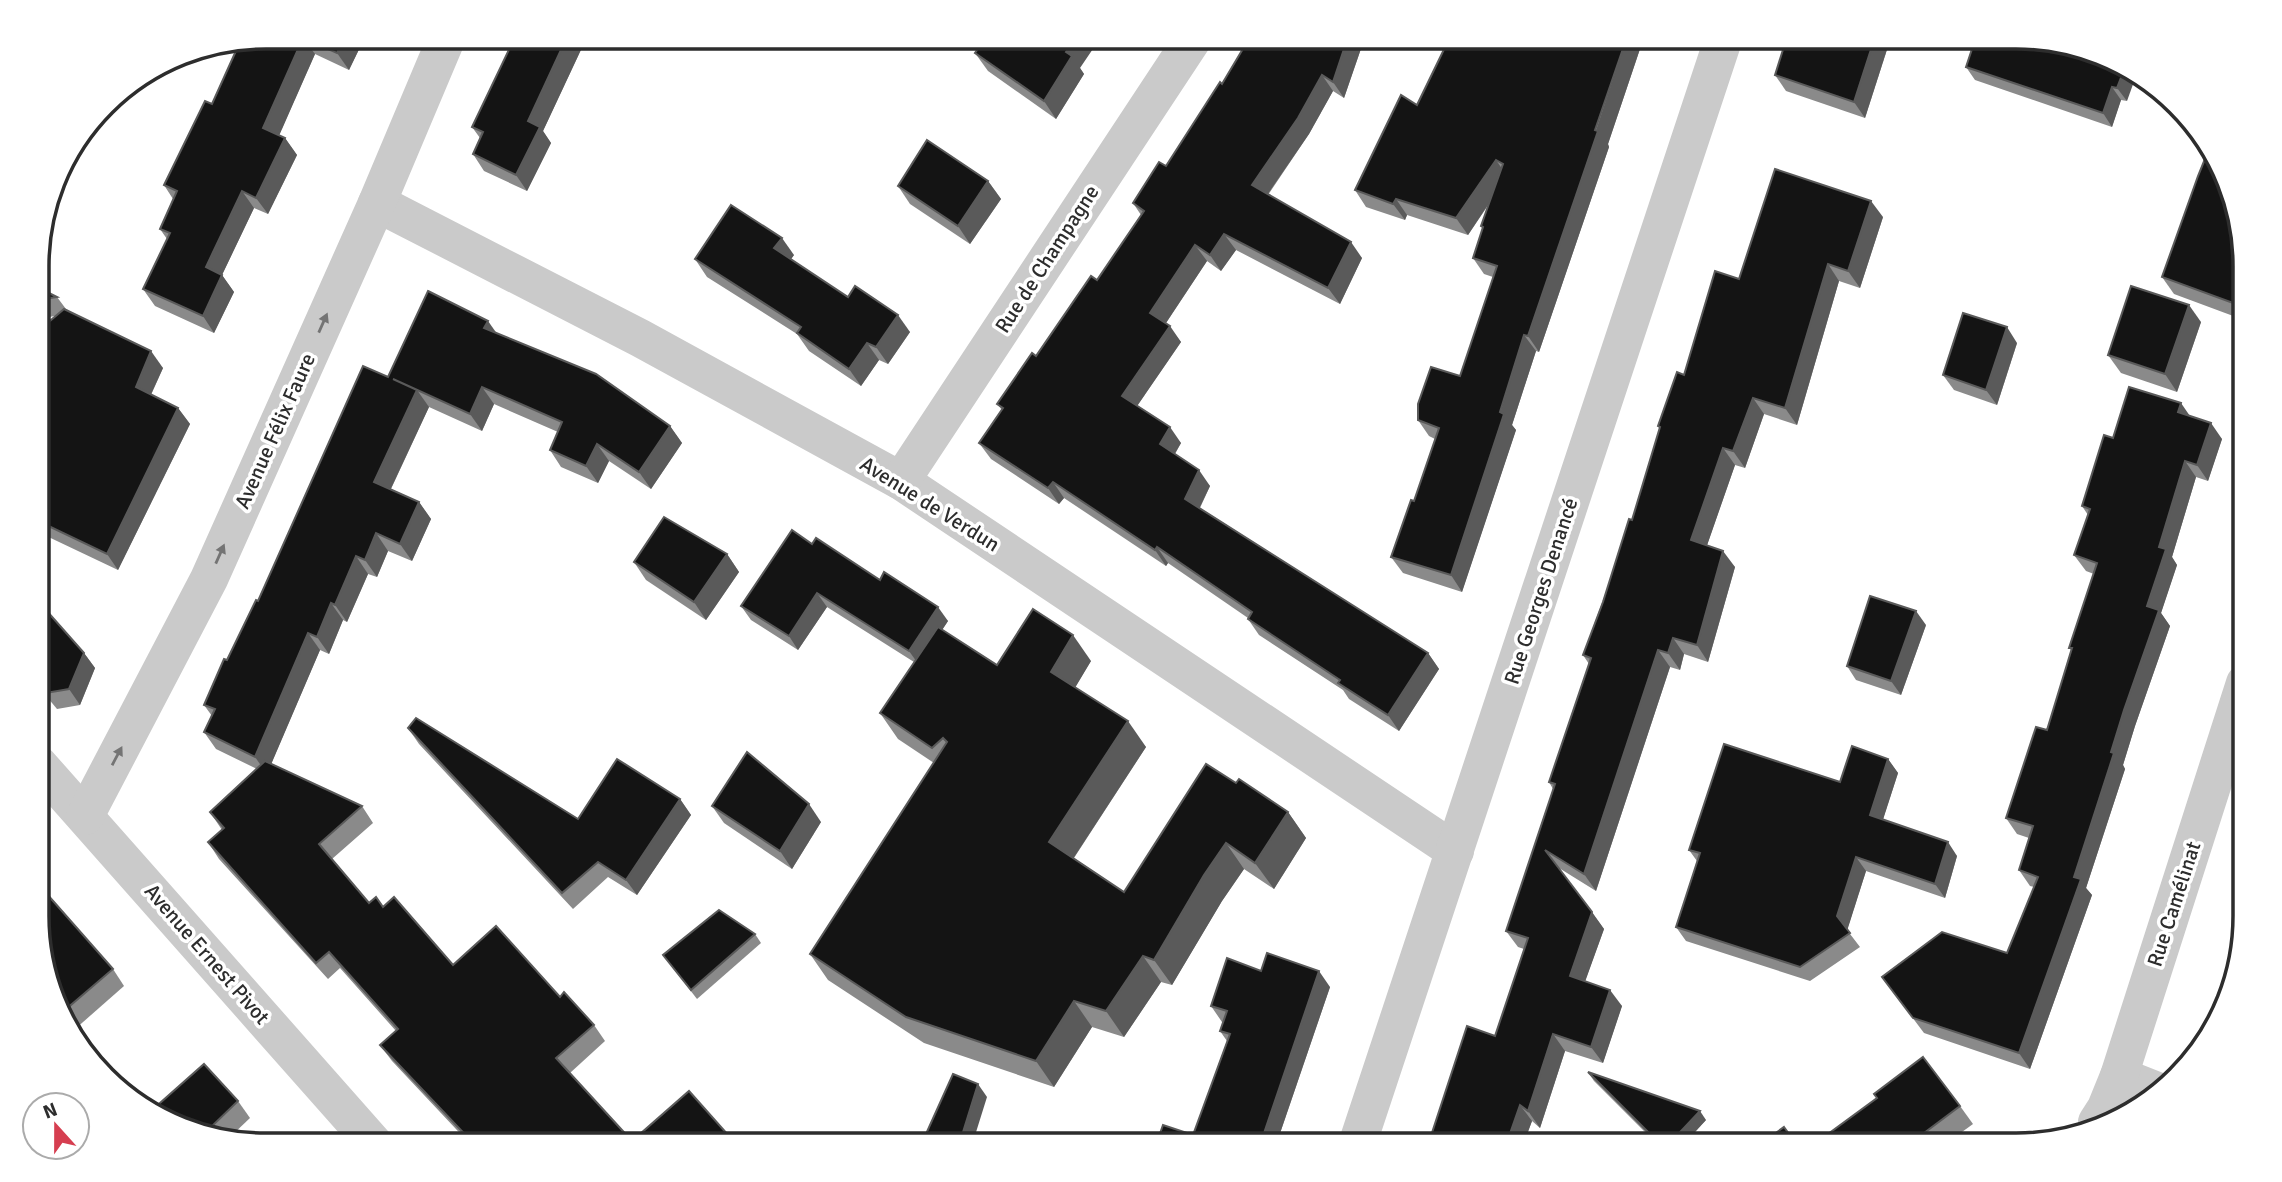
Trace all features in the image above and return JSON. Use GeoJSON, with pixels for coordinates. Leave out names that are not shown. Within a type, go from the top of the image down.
{"type":"FeatureCollection","features":[{"type":"Feature","properties":{"kind":"street","name":"Avenue Félix Faure"},"geometry":{"type":"LineString","coordinates":[[85,817],[209,579],[377,203],[442,49]]}},
{"type":"Feature","properties":{"kind":"street","name":"Rue de Champagne"},"geometry":{"type":"LineString","coordinates":[[901,481],[1186,49]]}},
{"type":"Feature","properties":{"kind":"street","name":"Rue Georges Denancé"},"geometry":{"type":"LineString","coordinates":[[1361,1133],[1720,49]]}},
{"type":"Feature","properties":{"kind":"street","name":"Avenue de Verdun"},"geometry":{"type":"LineString","coordinates":[[377,203],[640,338],[901,481],[1455,851]]}},
{"type":"Feature","properties":{"kind":"street","name":"Rue Camélinat"},"geometry":{"type":"LineString","coordinates":[[2101,1115],[2119,1076],[2233,720]]}},
{"type":"Feature","properties":{"kind":"street","name":"Avenue Ernest Pivot"},"geometry":{"type":"LineString","coordinates":[[49,776],[364,1133]]}},
{"type":"Feature","properties":{"kind":"street"},"geometry":{"type":"LineString","coordinates":[[2119,1076],[2148,1087]]}},
{"type":"Feature","properties":{"kind":"building"},"geometry":{"type":"Polygon","coordinates":[[[298,49],[263,128],[285,138],[256,198],[242,191],[206,267],[222,275],[203,316],[143,289],[170,233],[160,229],[177,191],[164,185],[205,101],[212,104],[236,51],[298,49]]]}},
{"type":"Feature","properties":{"kind":"building"},"geometry":{"type":"Polygon","coordinates":[[[509,49],[561,49],[528,121],[540,127],[516,175],[473,154],[483,132],[472,127],[509,49]]]}},
{"type":"Feature","properties":{"kind":"building"},"geometry":{"type":"Polygon","coordinates":[[[978,49],[1068,49],[1066,52],[1072,56],[1044,101],[975,53],[978,49]]]}},
{"type":"Feature","properties":{"kind":"building"},"geometry":{"type":"Polygon","coordinates":[[[1243,49],[1344,49],[1333,82],[1322,75],[1298,118],[1252,185],[1351,242],[1328,288],[1224,234],[1210,255],[1195,245],[1150,313],[1170,326],[1122,396],[1170,427],[1160,444],[1199,470],[1185,499],[1428,653],[1388,715],[1248,619],[1252,612],[1157,547],[1155,550],[1053,482],[1048,488],[979,443],[1003,408],[997,404],[1032,353],[1036,356],[1091,276],[1097,280],[1144,211],[1133,203],[1159,162],[1166,166],[1220,82],[1222,84],[1243,49]]]}},
{"type":"Feature","properties":{"kind":"building"},"geometry":{"type":"Polygon","coordinates":[[[1444,49],[1623,49],[1595,130],[1598,131],[1528,336],[1524,335],[1500,412],[1504,414],[1451,575],[1391,557],[1439,428],[1418,420],[1418,404],[1431,367],[1460,376],[1497,266],[1473,258],[1483,227],[1481,226],[1503,164],[1496,160],[1456,218],[1396,199],[1393,204],[1355,190],[1401,95],[1417,105],[1444,49]]]}},
{"type":"Feature","properties":{"kind":"building"},"geometry":{"type":"Polygon","coordinates":[[[1783,49],[1871,49],[1854,102],[1775,75],[1783,49]]]}},
{"type":"Feature","properties":{"kind":"building"},"geometry":{"type":"Polygon","coordinates":[[[1972,49],[2030,49],[2086,61],[2121,77],[2117,88],[2112,87],[2103,113],[1966,67],[1972,49]]]}},
{"type":"Feature","properties":{"kind":"building"},"geometry":{"type":"Polygon","coordinates":[[[927,140],[988,181],[958,226],[898,186],[927,140]]]}},
{"type":"Feature","properties":{"kind":"building"},"geometry":{"type":"Polygon","coordinates":[[[2205,159],[2226,210],[2231,238],[2233,303],[2162,277],[2205,159]]]}},
{"type":"Feature","properties":{"kind":"building"},"geometry":{"type":"Polygon","coordinates":[[[1775,169],[1871,201],[1848,271],[1828,264],[1785,408],[1753,398],[1733,451],[1723,448],[1691,540],[1723,551],[1697,645],[1673,638],[1668,653],[1658,650],[1584,874],[1545,850],[1592,912],[1570,976],[1610,990],[1591,1047],[1553,1034],[1528,1111],[1520,1105],[1510,1133],[1432,1133],[1467,1026],[1495,1036],[1528,938],[1506,931],[1555,784],[1549,782],[1591,658],[1583,655],[1629,519],[1632,520],[1660,427],[1658,426],[1677,372],[1684,375],[1715,271],[1739,279],[1775,169]]]}},
{"type":"Feature","properties":{"kind":"building"},"geometry":{"type":"Polygon","coordinates":[[[731,205],[782,238],[774,248],[848,297],[855,286],[898,315],[876,347],[867,343],[849,369],[797,333],[801,327],[695,259],[731,205]]]}},
{"type":"Feature","properties":{"kind":"building"},"geometry":{"type":"Polygon","coordinates":[[[2131,286],[2189,305],[2165,374],[2108,355],[2131,286]]]}},
{"type":"Feature","properties":{"kind":"building"},"geometry":{"type":"Polygon","coordinates":[[[428,291],[488,321],[484,328],[596,374],[670,426],[639,472],[597,444],[586,466],[550,450],[562,422],[482,387],[470,414],[393,379],[417,390],[374,482],[419,502],[400,544],[376,533],[365,560],[356,556],[335,605],[331,603],[317,637],[308,633],[255,757],[204,732],[215,709],[204,705],[224,659],[227,660],[256,600],[258,601],[363,366],[388,377],[428,291]]]}},
{"type":"Feature","properties":{"kind":"building"},"geometry":{"type":"Polygon","coordinates":[[[64,309],[151,351],[136,387],[178,408],[107,554],[49,526],[49,322],[64,309]]]}},
{"type":"Feature","properties":{"kind":"building"},"geometry":{"type":"Polygon","coordinates":[[[1963,313],[2007,327],[1986,390],[1943,375],[1963,313]]]}},
{"type":"Feature","properties":{"kind":"building"},"geometry":{"type":"Polygon","coordinates":[[[2129,387],[2181,403],[2178,412],[2211,423],[2197,465],[2185,461],[2159,547],[2166,549],[2147,606],[2159,610],[2124,710],[2111,752],[2114,753],[2074,877],[2081,879],[2019,1053],[1913,1018],[1882,977],[1942,932],[2007,953],[2038,877],[2019,870],[2033,826],[2006,818],[2036,727],[2047,730],[2072,648],[2069,648],[2097,563],[2074,555],[2090,509],[2082,506],[2104,435],[2113,438],[2129,387]]]}},
{"type":"Feature","properties":{"kind":"building"},"geometry":{"type":"Polygon","coordinates":[[[664,517],[727,554],[694,602],[634,562],[664,517]]]}},
{"type":"Feature","properties":{"kind":"building"},"geometry":{"type":"Polygon","coordinates":[[[792,530],[812,544],[816,538],[880,580],[884,572],[938,607],[909,651],[817,593],[789,636],[741,606],[792,530]]]}},
{"type":"Feature","properties":{"kind":"building"},"geometry":{"type":"Polygon","coordinates":[[[1870,596],[1916,611],[1891,681],[1847,666],[1870,596]]]}},
{"type":"Feature","properties":{"kind":"building"},"geometry":{"type":"Polygon","coordinates":[[[1033,609],[1073,635],[1051,672],[1128,721],[1049,842],[1124,892],[1206,764],[1236,783],[1239,779],[1288,812],[1255,863],[1226,843],[1154,960],[1143,956],[1106,1011],[1074,1001],[1036,1061],[906,1017],[810,954],[947,742],[943,738],[932,748],[880,713],[938,627],[997,665],[1033,609]]]}},
{"type":"Feature","properties":{"kind":"building"},"geometry":{"type":"Polygon","coordinates":[[[49,613],[84,653],[69,689],[49,692],[49,613]]]}},
{"type":"Feature","properties":{"kind":"building"},"geometry":{"type":"Polygon","coordinates":[[[416,718],[578,819],[617,759],[680,799],[626,880],[598,862],[562,893],[408,728],[416,718]]]}},
{"type":"Feature","properties":{"kind":"building"},"geometry":{"type":"Polygon","coordinates":[[[1724,744],[1840,782],[1852,746],[1888,759],[1870,815],[1948,842],[1935,884],[1856,857],[1837,916],[1850,933],[1800,967],[1676,927],[1700,853],[1689,850],[1724,744]]]}},
{"type":"Feature","properties":{"kind":"building"},"geometry":{"type":"Polygon","coordinates":[[[747,752],[809,804],[780,851],[712,806],[747,752]]]}},
{"type":"Feature","properties":{"kind":"building"},"geometry":{"type":"Polygon","coordinates":[[[265,761],[362,806],[319,844],[369,903],[376,897],[383,907],[394,897],[453,965],[496,926],[560,997],[564,992],[594,1025],[556,1058],[625,1133],[464,1133],[380,1045],[398,1029],[329,952],[316,963],[208,842],[224,828],[210,812],[265,761]]]}},
{"type":"Feature","properties":{"kind":"building"},"geometry":{"type":"Polygon","coordinates":[[[49,896],[113,969],[69,1006],[56,972],[51,944],[49,896]]]}},
{"type":"Feature","properties":{"kind":"building"},"geometry":{"type":"Polygon","coordinates":[[[719,910],[755,934],[691,990],[663,955],[719,910]]]}},
{"type":"Feature","properties":{"kind":"building"},"geometry":{"type":"Polygon","coordinates":[[[1267,953],[1319,971],[1264,1133],[1194,1133],[1230,1034],[1220,1031],[1227,1011],[1211,1006],[1227,958],[1261,971],[1267,953]]]}},
{"type":"Feature","properties":{"kind":"building"},"geometry":{"type":"Polygon","coordinates":[[[1923,1057],[1960,1106],[1924,1133],[1829,1133],[1877,1098],[1874,1094],[1923,1057]]]}},
{"type":"Feature","properties":{"kind":"building"},"geometry":{"type":"Polygon","coordinates":[[[204,1064],[238,1101],[212,1126],[159,1104],[204,1064]]]}},
{"type":"Feature","properties":{"kind":"building"},"geometry":{"type":"Polygon","coordinates":[[[1588,1072],[1700,1111],[1679,1133],[1649,1133],[1588,1072]]]}},
{"type":"Feature","properties":{"kind":"building"},"geometry":{"type":"Polygon","coordinates":[[[953,1074],[978,1084],[963,1133],[926,1133],[953,1074]]]}},
{"type":"Feature","properties":{"kind":"building"},"geometry":{"type":"Polygon","coordinates":[[[689,1091],[726,1133],[641,1133],[689,1091]]]}},
{"type":"Feature","properties":{"kind":"building"},"geometry":{"type":"Polygon","coordinates":[[[1163,1125],[1187,1133],[1160,1133],[1163,1125]]]}},
{"type":"Feature","properties":{"kind":"building"},"geometry":{"type":"Polygon","coordinates":[[[1784,1127],[1788,1133],[1776,1133],[1784,1127]]]}}]}
